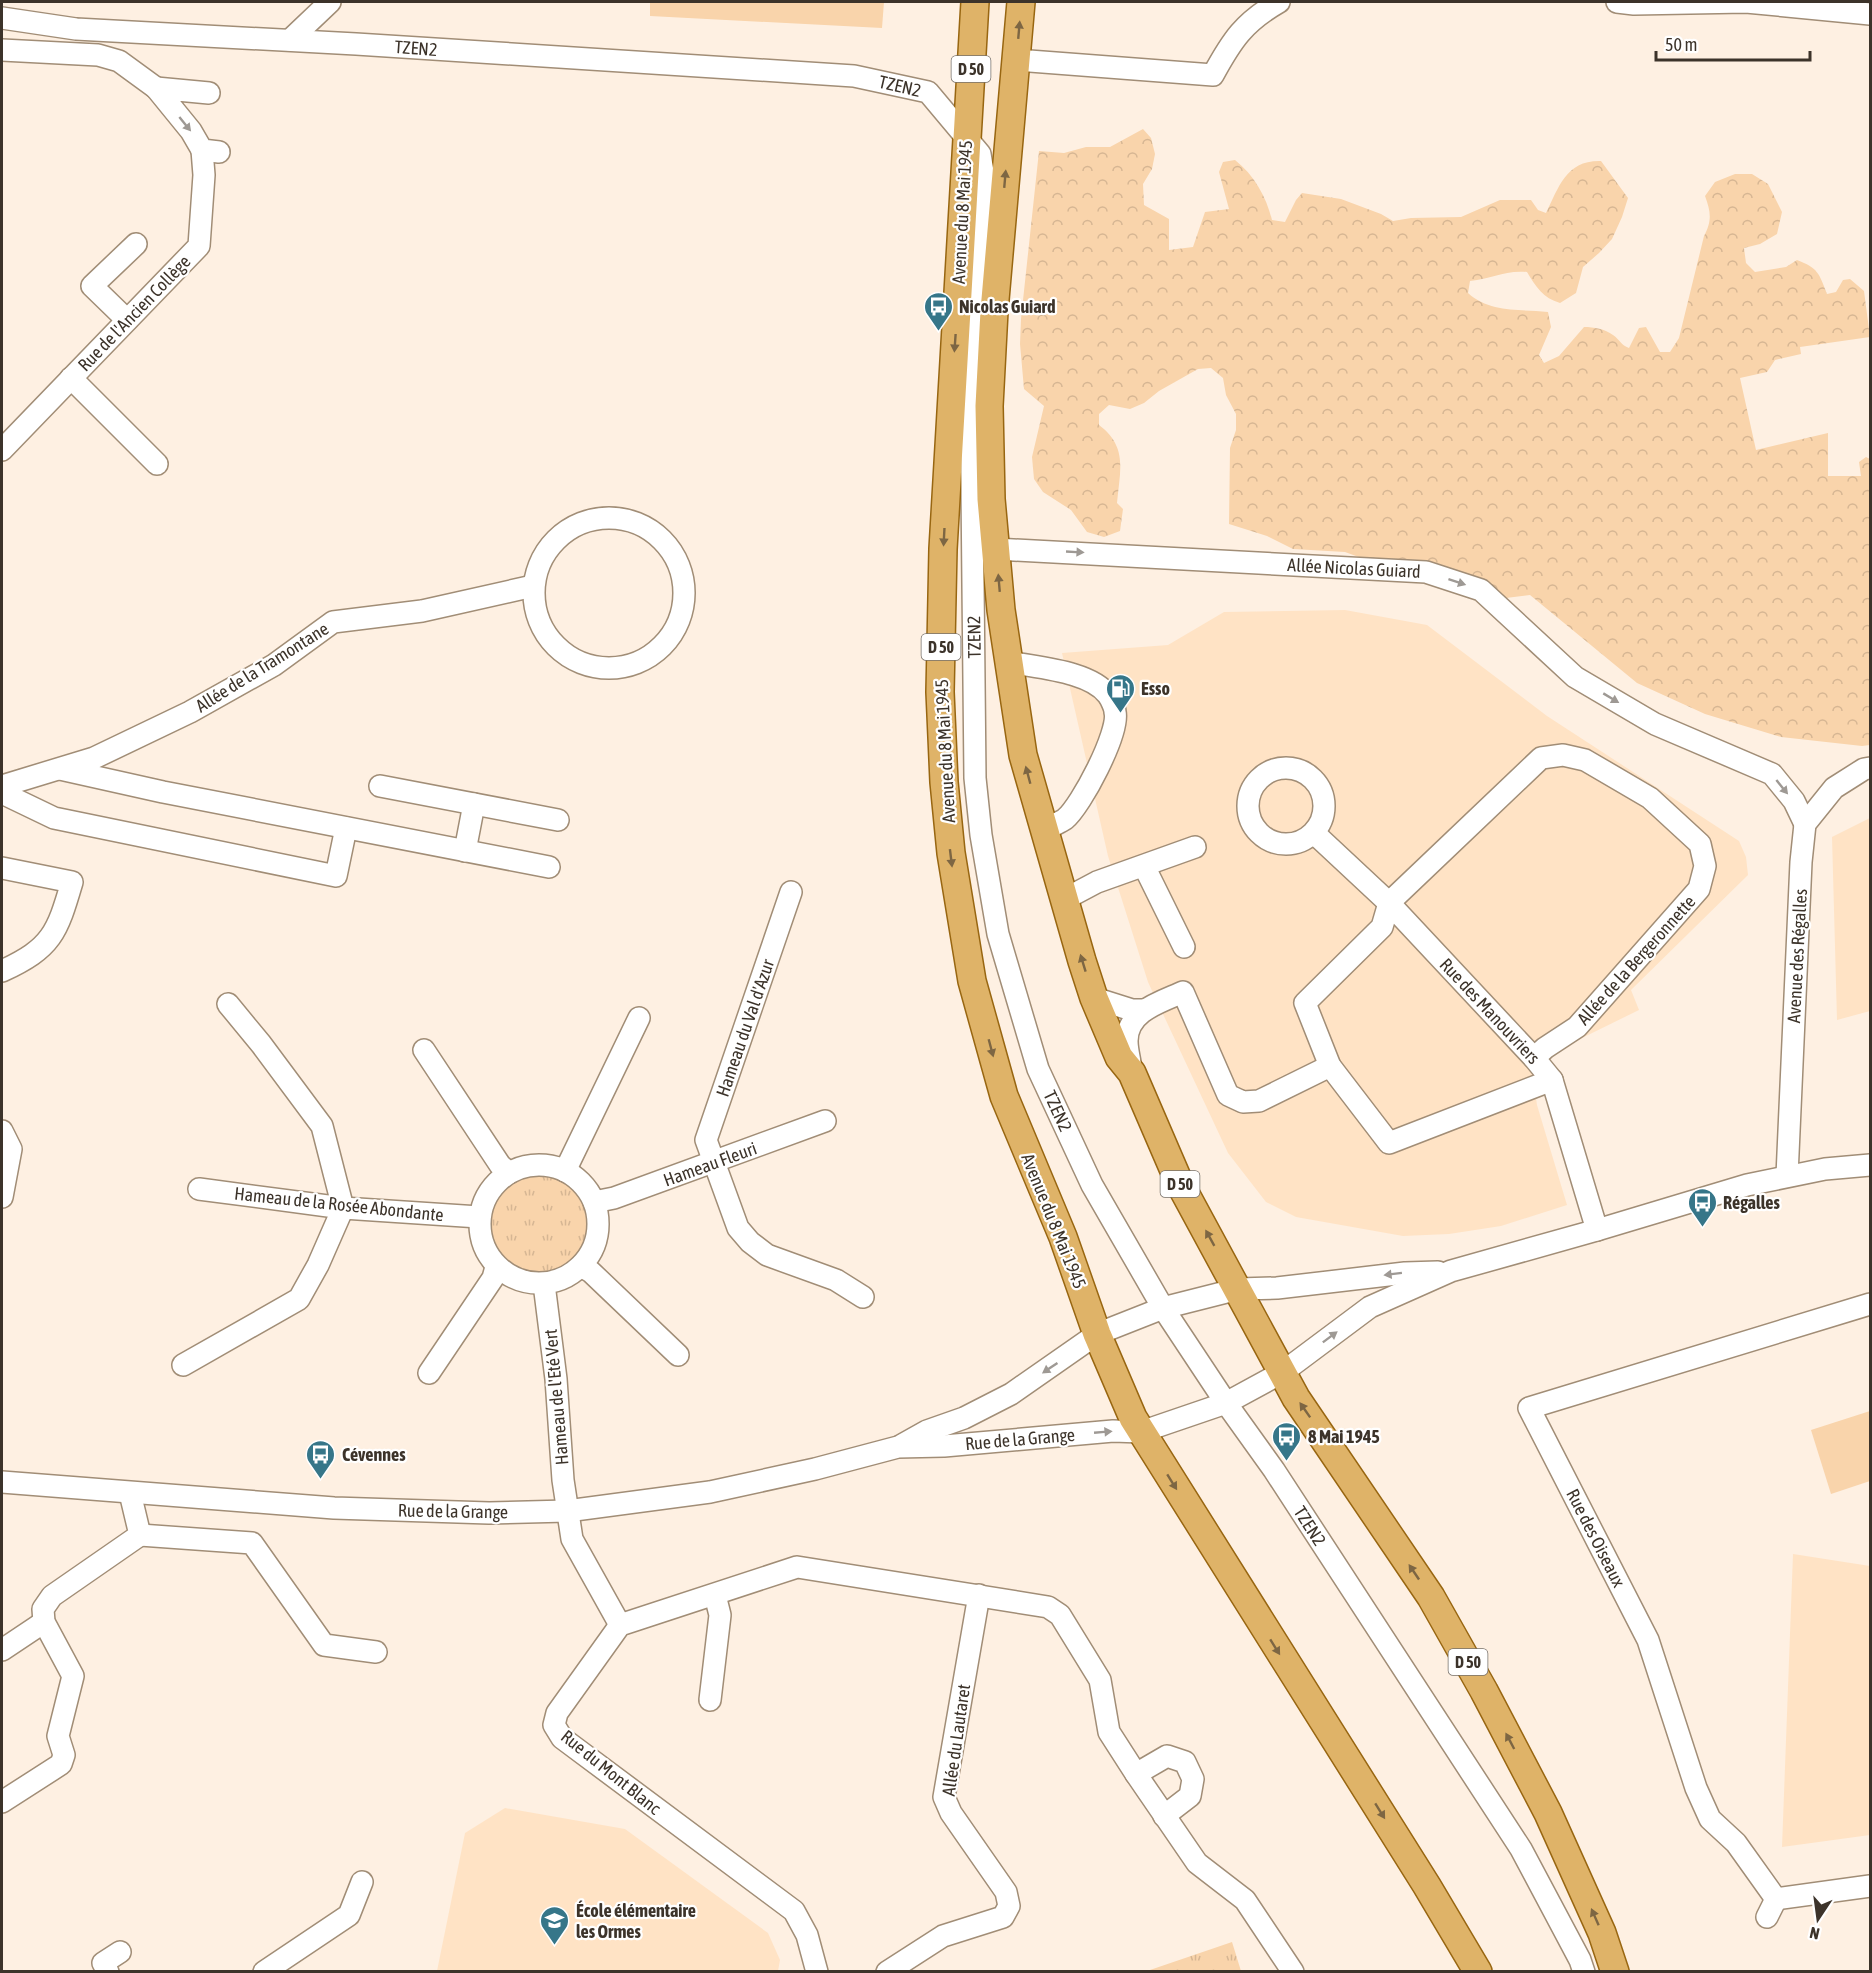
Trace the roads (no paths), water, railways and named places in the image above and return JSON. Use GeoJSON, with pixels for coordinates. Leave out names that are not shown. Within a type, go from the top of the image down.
{"type":"FeatureCollection","features":[{"type":"Feature","properties":{"kind":"main road","name":"Avenue du 8 Mai 1945"},"geometry":{"type":"LineString","coordinates":[[975,2],[973,145],[947,473],[940,692],[944,782],[951,853],[972,981],[1004,1096],[1063,1237],[1097,1334],[1133,1418],[1428,1886],[1478,1971]]}},
{"type":"Feature","properties":{"kind":"main road","name":"D 50"},"geometry":{"type":"LineString","coordinates":[[1021,2],[1008,130],[989,406],[991,499],[1001,610],[1014,705],[1027,773],[1094,998],[1119,1057],[1132,1073],[1179,1182],[1238,1289]]}},
{"type":"Feature","properties":{"kind":"main road"},"geometry":{"type":"LineString","coordinates":[[1238,1289],[1283,1372]]}},
{"type":"Feature","properties":{"kind":"main road","name":"D 50"},"geometry":{"type":"LineString","coordinates":[[1283,1372],[1296,1398],[1431,1597],[1484,1690],[1548,1813],[1602,1932],[1615,1971]]}},
{"type":"Feature","properties":{"kind":"street"},"geometry":{"type":"LineString","coordinates":[[290,40],[330,2]]}},
{"type":"Feature","properties":{"kind":"street"},"geometry":{"type":"LineString","coordinates":[[1016,60],[1213,75],[1232,42],[1259,13],[1279,2]]}},
{"type":"Feature","properties":{"kind":"street"},"geometry":{"type":"LineString","coordinates":[[1617,2],[1634,4],[1746,2],[1788,4],[1870,14]]}},
{"type":"Feature","properties":{"kind":"street","name":"TZEN2"},"geometry":{"type":"LineString","coordinates":[[2,18],[76,29],[290,40],[854,76],[928,92],[973,145],[987,196],[971,391],[975,778],[981,835],[998,934],[1038,1069],[1092,1185],[1163,1308],[1274,1470],[1521,1849],[1584,1971]]}},
{"type":"Feature","properties":{"kind":"street"},"geometry":{"type":"LineString","coordinates":[[2,50],[98,55],[119,61],[156,88],[209,93]]}},
{"type":"Feature","properties":{"kind":"street","name":"Rue de l'Ancien Collège"},"geometry":{"type":"LineString","coordinates":[[4,441],[71,378],[199,246],[204,175],[211,151],[191,131],[156,88]]}},
{"type":"Feature","properties":{"kind":"street"},"geometry":{"type":"LineString","coordinates":[[973,145],[1008,130]]}},
{"type":"Feature","properties":{"kind":"street"},"geometry":{"type":"LineString","coordinates":[[127,320],[92,285],[136,244]]}},
{"type":"Feature","properties":{"kind":"street"},"geometry":{"type":"LineString","coordinates":[[71,378],[157,464]]}},
{"type":"Feature","properties":{"kind":"street"},"geometry":{"type":"LineString","coordinates":[[616,518],[645,526],[668,545],[682,572],[685,601],[676,629],[657,652],[631,666],[602,669],[573,660],[550,642],[536,616],[533,586],[542,557],[560,535],[587,521],[616,518]]}},
{"type":"Feature","properties":{"kind":"street","name":"Allée Nicolas Guiard"},"geometry":{"type":"LineString","coordinates":[[996,549],[1426,572],[1481,590],[1575,677],[1655,724],[1772,774],[1794,801],[1805,824]]}},
{"type":"Feature","properties":{"kind":"street","name":"Allée de la Tramontane"},"geometry":{"type":"LineString","coordinates":[[2,786],[94,758],[190,712],[274,665],[333,622],[422,611],[533,586]]}},
{"type":"Feature","properties":{"kind":"street"},"geometry":{"type":"LineString","coordinates":[[1009,662],[1088,679],[1108,695],[1116,713],[1112,736],[1101,762],[1076,805],[1065,819],[1045,830]]}},
{"type":"Feature","properties":{"kind":"street","name":"Allée de la Bergeronnette"},"geometry":{"type":"LineString","coordinates":[[1389,903],[1540,758],[1563,755],[1585,760],[1650,798],[1700,844],[1705,866],[1699,889],[1577,1026],[1534,1058]]}},
{"type":"Feature","properties":{"kind":"street"},"geometry":{"type":"LineString","coordinates":[[1805,824],[1834,788],[1864,769],[1870,768]]}},
{"type":"Feature","properties":{"kind":"street"},"geometry":{"type":"LineString","coordinates":[[60,769],[163,792],[549,867]]}},
{"type":"Feature","properties":{"kind":"street"},"geometry":{"type":"LineString","coordinates":[[380,786],[558,820]]}},
{"type":"Feature","properties":{"kind":"street"},"geometry":{"type":"LineString","coordinates":[[2,793],[54,818],[336,876],[346,828]]}},
{"type":"Feature","properties":{"kind":"street"},"geometry":{"type":"LineString","coordinates":[[465,851],[474,804]]}},
{"type":"Feature","properties":{"kind":"street","name":"Avenue des Régalles"},"geometry":{"type":"LineString","coordinates":[[1787,1176],[1800,874],[1805,824]]}},
{"type":"Feature","properties":{"kind":"street","name":"Rue des Manouvriers"},"geometry":{"type":"LineString","coordinates":[[1314,833],[1389,903],[1552,1080],[1597,1230]]}},
{"type":"Feature","properties":{"kind":"street"},"geometry":{"type":"LineString","coordinates":[[1065,899],[1097,882],[1195,847]]}},
{"type":"Feature","properties":{"kind":"street"},"geometry":{"type":"LineString","coordinates":[[1143,866],[1184,947]]}},
{"type":"Feature","properties":{"kind":"street"},"geometry":{"type":"LineString","coordinates":[[2,868],[72,882],[61,919],[46,944],[25,960],[2,971]]}},
{"type":"Feature","properties":{"kind":"street","name":"Hameau du Val d'Azur"},"geometry":{"type":"LineString","coordinates":[[791,892],[705,1140],[738,1228],[750,1242],[767,1255],[836,1280],[863,1297]]}},
{"type":"Feature","properties":{"kind":"street"},"geometry":{"type":"LineString","coordinates":[[1389,903],[1382,927],[1305,1003],[1330,1066],[1389,1143],[1552,1080]]}},
{"type":"Feature","properties":{"kind":"street"},"geometry":{"type":"LineString","coordinates":[[1132,1073],[1127,1040],[1131,1023],[1144,1010],[1183,992],[1228,1095],[1243,1102],[1259,1101],[1330,1066]]}},
{"type":"Feature","properties":{"kind":"street"},"geometry":{"type":"LineString","coordinates":[[1094,998],[1132,1010],[1144,1010]]}},
{"type":"Feature","properties":{"kind":"street"},"geometry":{"type":"LineString","coordinates":[[183,1365],[299,1299],[318,1265],[343,1208],[322,1126],[228,1004]]}},
{"type":"Feature","properties":{"kind":"street"},"geometry":{"type":"LineString","coordinates":[[565,1171],[639,1018]]}},
{"type":"Feature","properties":{"kind":"street"},"geometry":{"type":"LineString","coordinates":[[424,1050],[500,1165],[509,1173]]}},
{"type":"Feature","properties":{"kind":"street","name":"Hameau Fleuri"},"geometry":{"type":"LineString","coordinates":[[594,1202],[614,1198],[714,1163],[825,1121]]}},
{"type":"Feature","properties":{"kind":"street"},"geometry":{"type":"LineString","coordinates":[[2,1197],[4,1136]]}},
{"type":"Feature","properties":{"kind":"street"},"geometry":{"type":"LineString","coordinates":[[1141,1432],[1226,1403],[1283,1372],[1370,1307],[1451,1271],[1747,1185],[1825,1169],[1870,1165]]}},
{"type":"Feature","properties":{"kind":"street"},"geometry":{"type":"LineString","coordinates":[[532,1166],[547,1166],[565,1171],[577,1179],[594,1202],[598,1219],[597,1236],[591,1252],[581,1266],[564,1278],[544,1284],[527,1283],[510,1277],[496,1267],[486,1252],[480,1235],[479,1217],[484,1199],[495,1184],[509,1173],[532,1166]]}},
{"type":"Feature","properties":{"kind":"street","name":"Hameau de la Rosée Abondante"},"geometry":{"type":"LineString","coordinates":[[199,1188],[343,1208],[479,1217]]}},
{"type":"Feature","properties":{"kind":"street"},"geometry":{"type":"LineString","coordinates":[[581,1266],[591,1272],[678,1355]]}},
{"type":"Feature","properties":{"kind":"street"},"geometry":{"type":"LineString","coordinates":[[429,1372],[493,1278],[496,1267]]}},
{"type":"Feature","properties":{"kind":"street","name":"Rue de la Grange"},"geometry":{"type":"LineString","coordinates":[[898,1447],[927,1431],[964,1418],[1011,1394],[1097,1334],[1163,1308],[1238,1289],[1277,1288],[1405,1273],[1451,1271]]}},
{"type":"Feature","properties":{"kind":"street","name":"Hameau de l'Eté Vert"},"geometry":{"type":"LineString","coordinates":[[544,1284],[556,1379],[567,1511],[572,1539],[620,1625]]}},
{"type":"Feature","properties":{"kind":"street","name":"Rue des Oiseaux"},"geometry":{"type":"LineString","coordinates":[[1870,1304],[1520,1404],[1648,1640],[1696,1788],[1710,1819],[1736,1844],[1772,1908],[1870,1886]]}},
{"type":"Feature","properties":{"kind":"street","name":"Rue de la Grange"},"geometry":{"type":"LineString","coordinates":[[2,1482],[334,1509],[489,1513],[567,1511],[711,1492],[815,1469],[898,1447],[944,1446],[1113,1431],[1141,1432]]}},
{"type":"Feature","properties":{"kind":"street"},"geometry":{"type":"LineString","coordinates":[[130,1493],[140,1535]]}},
{"type":"Feature","properties":{"kind":"street"},"geometry":{"type":"LineString","coordinates":[[2,1802],[52,1771],[61,1764],[64,1755],[58,1736],[73,1676],[44,1623],[43,1609],[52,1596],[140,1535],[252,1543],[324,1645],[376,1652]]}},
{"type":"Feature","properties":{"kind":"street"},"geometry":{"type":"LineString","coordinates":[[620,1625],[797,1567],[1048,1607],[1060,1615],[1101,1680],[1109,1732],[1164,1816],[1197,1863],[1245,1900],[1293,1971]]}},
{"type":"Feature","properties":{"kind":"street"},"geometry":{"type":"LineString","coordinates":[[710,1700],[720,1615],[716,1594]]}},
{"type":"Feature","properties":{"kind":"street","name":"Allée du Lautaret"},"geometry":{"type":"LineString","coordinates":[[887,1971],[944,1936],[1003,1917],[1009,1906],[1006,1892],[951,1813],[944,1797],[979,1595]]}},
{"type":"Feature","properties":{"kind":"street"},"geometry":{"type":"LineString","coordinates":[[2,1650],[44,1623]]}},
{"type":"Feature","properties":{"kind":"street","name":"Rue du Mont Blanc"},"geometry":{"type":"LineString","coordinates":[[620,1625],[557,1713],[554,1725],[562,1738],[794,1911],[807,1935],[817,1971]]}},
{"type":"Feature","properties":{"kind":"street"},"geometry":{"type":"LineString","coordinates":[[1136,1774],[1167,1756],[1185,1762],[1194,1779],[1190,1796],[1164,1816]]}},
{"type":"Feature","properties":{"kind":"street"},"geometry":{"type":"LineString","coordinates":[[264,1971],[349,1915],[362,1882]]}},
{"type":"Feature","properties":{"kind":"street"},"geometry":{"type":"LineString","coordinates":[[108,1971],[103,1963],[120,1952]]}},
{"type":"Feature","properties":{"kind":"place","name":"Nicolas Guiard"},"geometry":{"type":"Point","coordinates":[938,332]}},
{"type":"Feature","properties":{"kind":"place","name":"Esso"},"geometry":{"type":"Point","coordinates":[1120,714]}},
{"type":"Feature","properties":{"kind":"place","name":"Régalles"},"geometry":{"type":"Point","coordinates":[1702,1228]}},
{"type":"Feature","properties":{"kind":"place","name":"8 Mai 1945"},"geometry":{"type":"Point","coordinates":[1287,1462]}},
{"type":"Feature","properties":{"kind":"place","name":"Cévennes"},"geometry":{"type":"Point","coordinates":[321,1480]}},
{"type":"Feature","properties":{"kind":"place","name":"École élémentaire les Ormes"},"geometry":{"type":"Point","coordinates":[555,1946]}}]}
